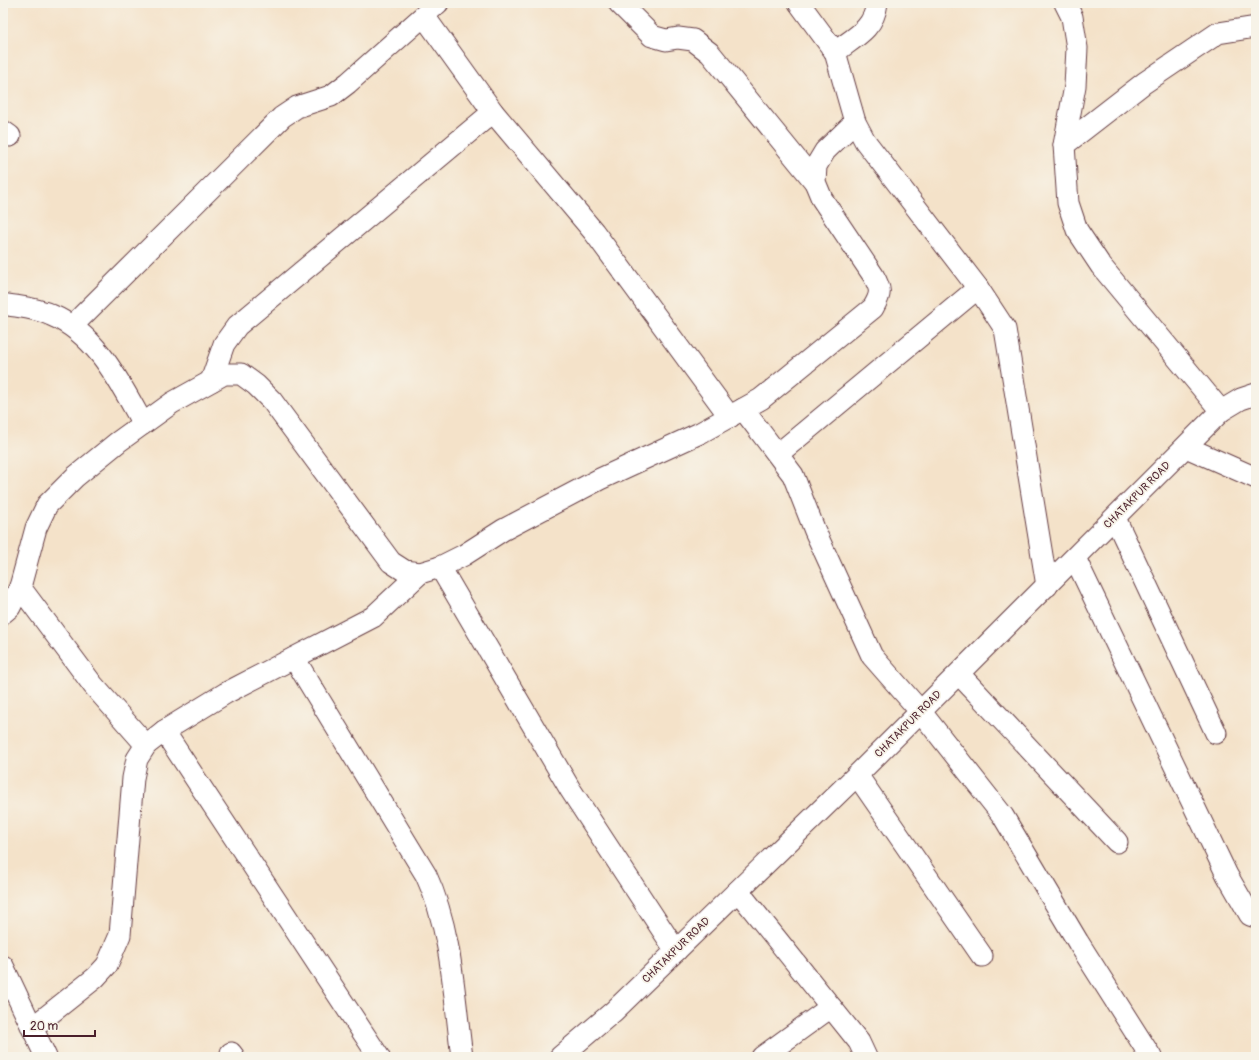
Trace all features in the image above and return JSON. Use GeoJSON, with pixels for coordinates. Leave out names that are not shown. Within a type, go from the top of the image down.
{"type":"FeatureCollection","features":[{"type":"Feature","properties":{"kind":"street"},"geometry":{"type":"LineString","coordinates":[[32,1028],[95,978],[107,965],[120,935],[133,778],[137,759],[146,745],[164,731],[226,693],[373,617],[430,570],[464,555],[503,530],[600,479],[700,433],[761,399],[789,378],[873,308],[880,297],[880,287],[874,275],[822,199],[815,182],[710,53],[694,40],[678,38],[666,40],[652,36],[619,3]]}},
{"type":"Feature","properties":{"kind":"street"},"geometry":{"type":"LineString","coordinates":[[799,3],[835,52],[855,122],[865,140],[978,288],[1006,329],[1047,586]]}},
{"type":"Feature","properties":{"kind":"street"},"geometry":{"type":"LineString","coordinates":[[835,52],[870,26],[876,14],[877,3]]}},
{"type":"Feature","properties":{"kind":"street"},"geometry":{"type":"LineString","coordinates":[[1065,3],[1072,17],[1077,48],[1075,86],[1064,145],[1068,203],[1077,230],[1101,266],[1221,411]]}},
{"type":"Feature","properties":{"kind":"street"},"geometry":{"type":"LineString","coordinates":[[72,326],[282,117],[297,107],[331,96],[348,83],[431,10],[494,112],[594,232],[737,413],[778,454],[793,476],[867,649],[921,712],[1002,816],[1078,942],[1151,1057]]}},
{"type":"Feature","properties":{"kind":"street"},"geometry":{"type":"LineString","coordinates":[[1064,145],[1144,83],[1218,33],[1237,28],[1256,27]]}},
{"type":"Feature","properties":{"kind":"street"},"geometry":{"type":"LineString","coordinates":[[212,381],[224,344],[237,326],[494,112]]}},
{"type":"Feature","properties":{"kind":"street"},"geometry":{"type":"LineString","coordinates":[[815,182],[816,166],[825,151],[855,122]]}},
{"type":"Feature","properties":{"kind":"street"},"geometry":{"type":"LineString","coordinates":[[778,454],[978,288]]}},
{"type":"Feature","properties":{"kind":"street"},"geometry":{"type":"LineString","coordinates":[[3,304],[50,314],[72,326],[98,352],[114,373],[143,424]]}},
{"type":"Feature","properties":{"kind":"street"},"geometry":{"type":"LineString","coordinates":[[3,612],[10,607],[20,587],[36,528],[47,505],[75,477],[143,424],[172,403],[224,374],[241,374],[256,385],[293,429],[391,562],[405,571],[430,570]]}},
{"type":"Feature","properties":{"kind":"street","name":"CHATAKPUR ROAD"},"geometry":{"type":"LineString","coordinates":[[568,1054],[738,891],[921,712],[1221,411],[1241,399],[1256,394]]}},
{"type":"Feature","properties":{"kind":"street"},"geometry":{"type":"LineString","coordinates":[[1186,447],[1256,478]]}},
{"type":"Feature","properties":{"kind":"street"},"geometry":{"type":"LineString","coordinates":[[1114,518],[1216,734]]}},
{"type":"Feature","properties":{"kind":"street"},"geometry":{"type":"LineString","coordinates":[[1074,558],[1227,875],[1250,915],[1256,918]]}},
{"type":"Feature","properties":{"kind":"street"},"geometry":{"type":"LineString","coordinates":[[430,570],[676,951]]}},
{"type":"Feature","properties":{"kind":"street"},"geometry":{"type":"LineString","coordinates":[[20,587],[93,685],[146,745]]}},
{"type":"Feature","properties":{"kind":"street"},"geometry":{"type":"LineString","coordinates":[[294,658],[426,875],[435,895],[445,929],[462,1057]]}},
{"type":"Feature","properties":{"kind":"street"},"geometry":{"type":"LineString","coordinates":[[959,674],[1117,842]]}},
{"type":"Feature","properties":{"kind":"street"},"geometry":{"type":"LineString","coordinates":[[164,731],[379,1057]]}},
{"type":"Feature","properties":{"kind":"street"},"geometry":{"type":"LineString","coordinates":[[857,775],[982,956]]}},
{"type":"Feature","properties":{"kind":"street"},"geometry":{"type":"LineString","coordinates":[[738,891],[859,1042],[866,1057]]}},
{"type":"Feature","properties":{"kind":"street"},"geometry":{"type":"LineString","coordinates":[[3,966],[46,1057]]}},
{"type":"Feature","properties":{"kind":"street"},"geometry":{"type":"LineString","coordinates":[[762,1057],[831,1007]]}}]}
